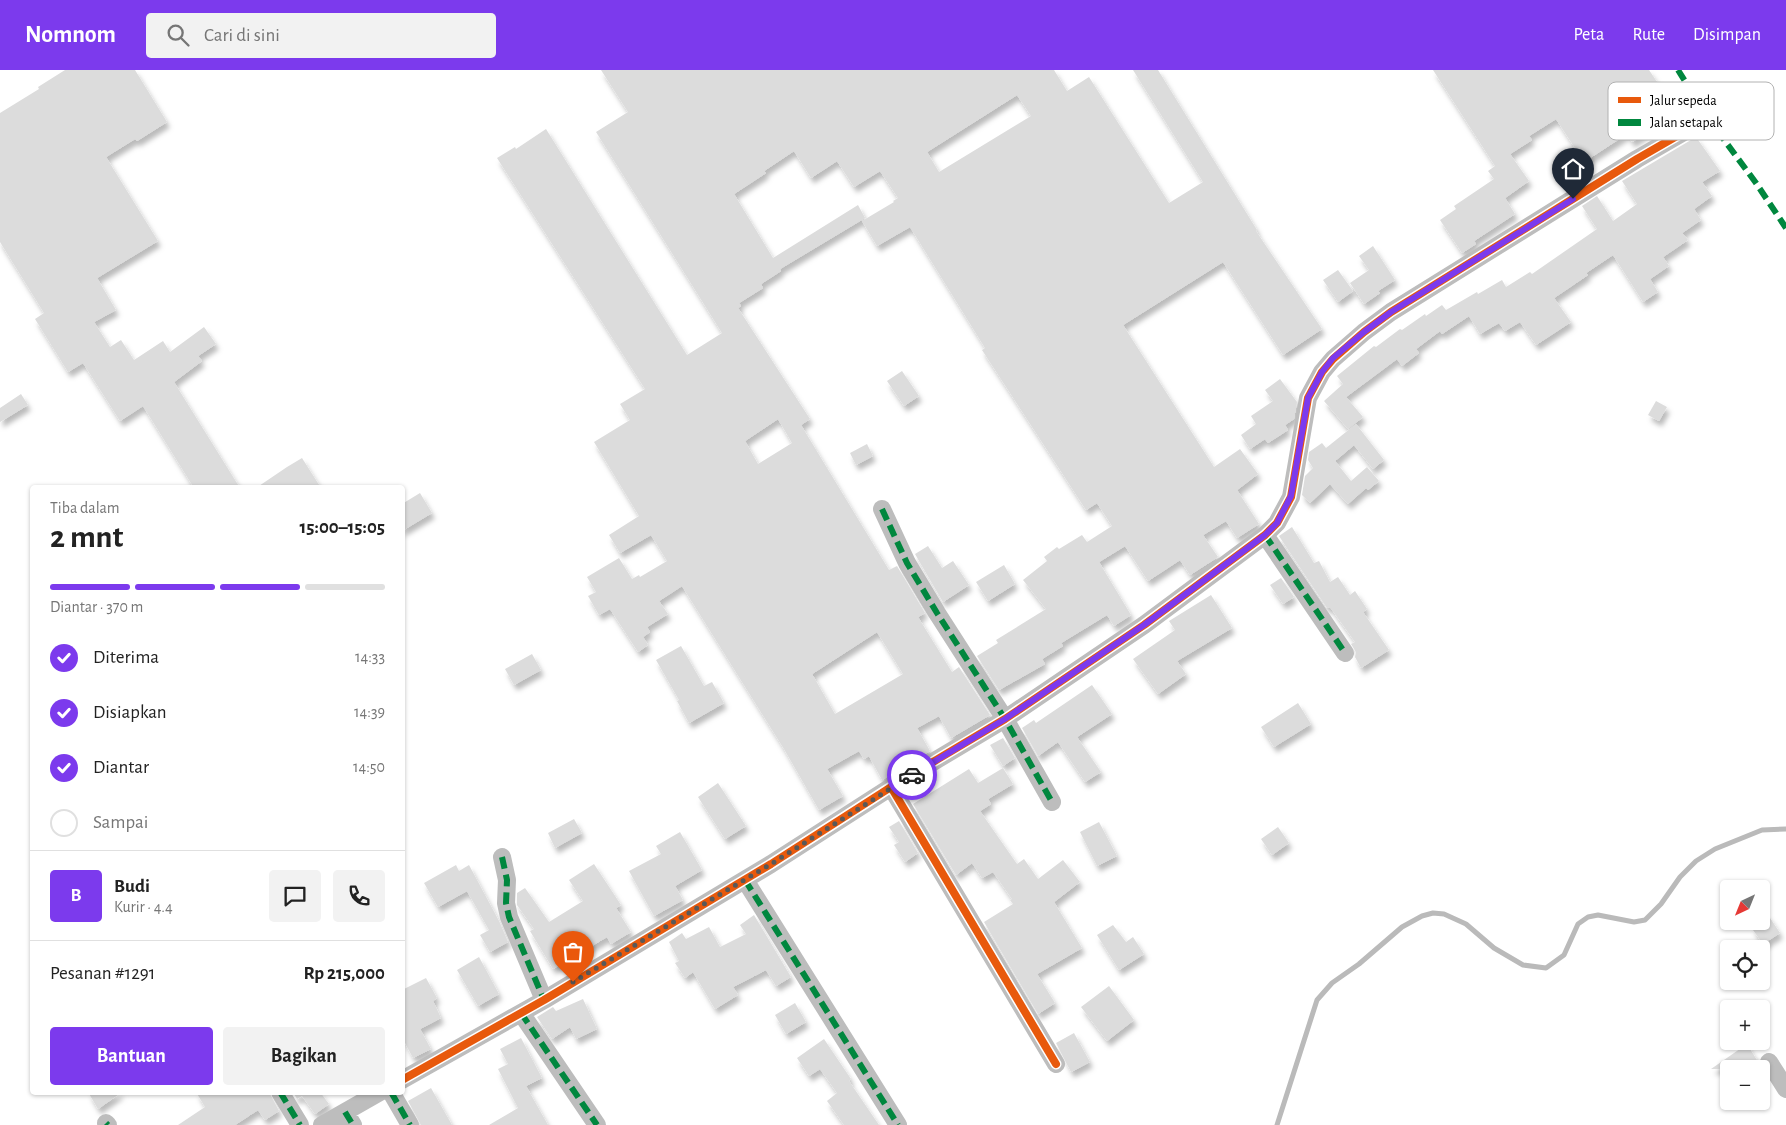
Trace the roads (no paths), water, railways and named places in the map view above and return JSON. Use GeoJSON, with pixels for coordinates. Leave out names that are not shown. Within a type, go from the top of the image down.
{"type":"FeatureCollection","features":[{"type":"Feature","properties":{"kind":"street"},"geometry":{"type":"LineString","coordinates":[[405,1078],[544,1000],[744,880],[891,787],[1005,719],[1144,625],[1265,535],[1281,516],[1291,496],[1308,398],[1322,372],[1333,358],[1391,312],[1670,140]]}},
{"type":"Feature","properties":{"kind":"street"},"geometry":{"type":"LineString","coordinates":[[882,509],[907,563],[1005,719],[1052,802]]}},
{"type":"Feature","properties":{"kind":"street"},"geometry":{"type":"LineString","coordinates":[[1265,535],[1345,653]]}},
{"type":"Feature","properties":{"kind":"street"},"geometry":{"type":"LineString","coordinates":[[891,787],[1056,1064]]}},
{"type":"Feature","properties":{"kind":"street"},"geometry":{"type":"LineString","coordinates":[[502,857],[507,880],[506,903],[509,917],[544,1000]]}},
{"type":"Feature","properties":{"kind":"street"},"geometry":{"type":"LineString","coordinates":[[744,880],[898,1125]]}},
{"type":"Feature","properties":{"kind":"street"},"geometry":{"type":"LineString","coordinates":[[521,1013],[597,1125]]}},
{"type":"Feature","properties":{"kind":"street"},"geometry":{"type":"LineString","coordinates":[[1770,1064],[1786,1089]]}},
{"type":"Feature","properties":{"kind":"street"},"geometry":{"type":"LineString","coordinates":[[282,1095],[300,1125]]}},
{"type":"Feature","properties":{"kind":"street"},"geometry":{"type":"LineString","coordinates":[[322,1125],[349,1118],[376,1095]]}},
{"type":"Feature","properties":{"kind":"street"},"geometry":{"type":"LineString","coordinates":[[393,1095],[410,1125]]}},
{"type":"Feature","properties":{"kind":"waterway"},"geometry":{"type":"LineString","coordinates":[[1277,1125],[1317,1000],[1332,983],[1359,964],[1402,927],[1422,916],[1433,913],[1444,914],[1466,924],[1494,948],[1523,965],[1546,968],[1564,955],[1578,924],[1588,917],[1598,915],[1634,922],[1645,920],[1661,904],[1680,877],[1696,861],[1715,849],[1762,830],[1786,829]]}}]}
